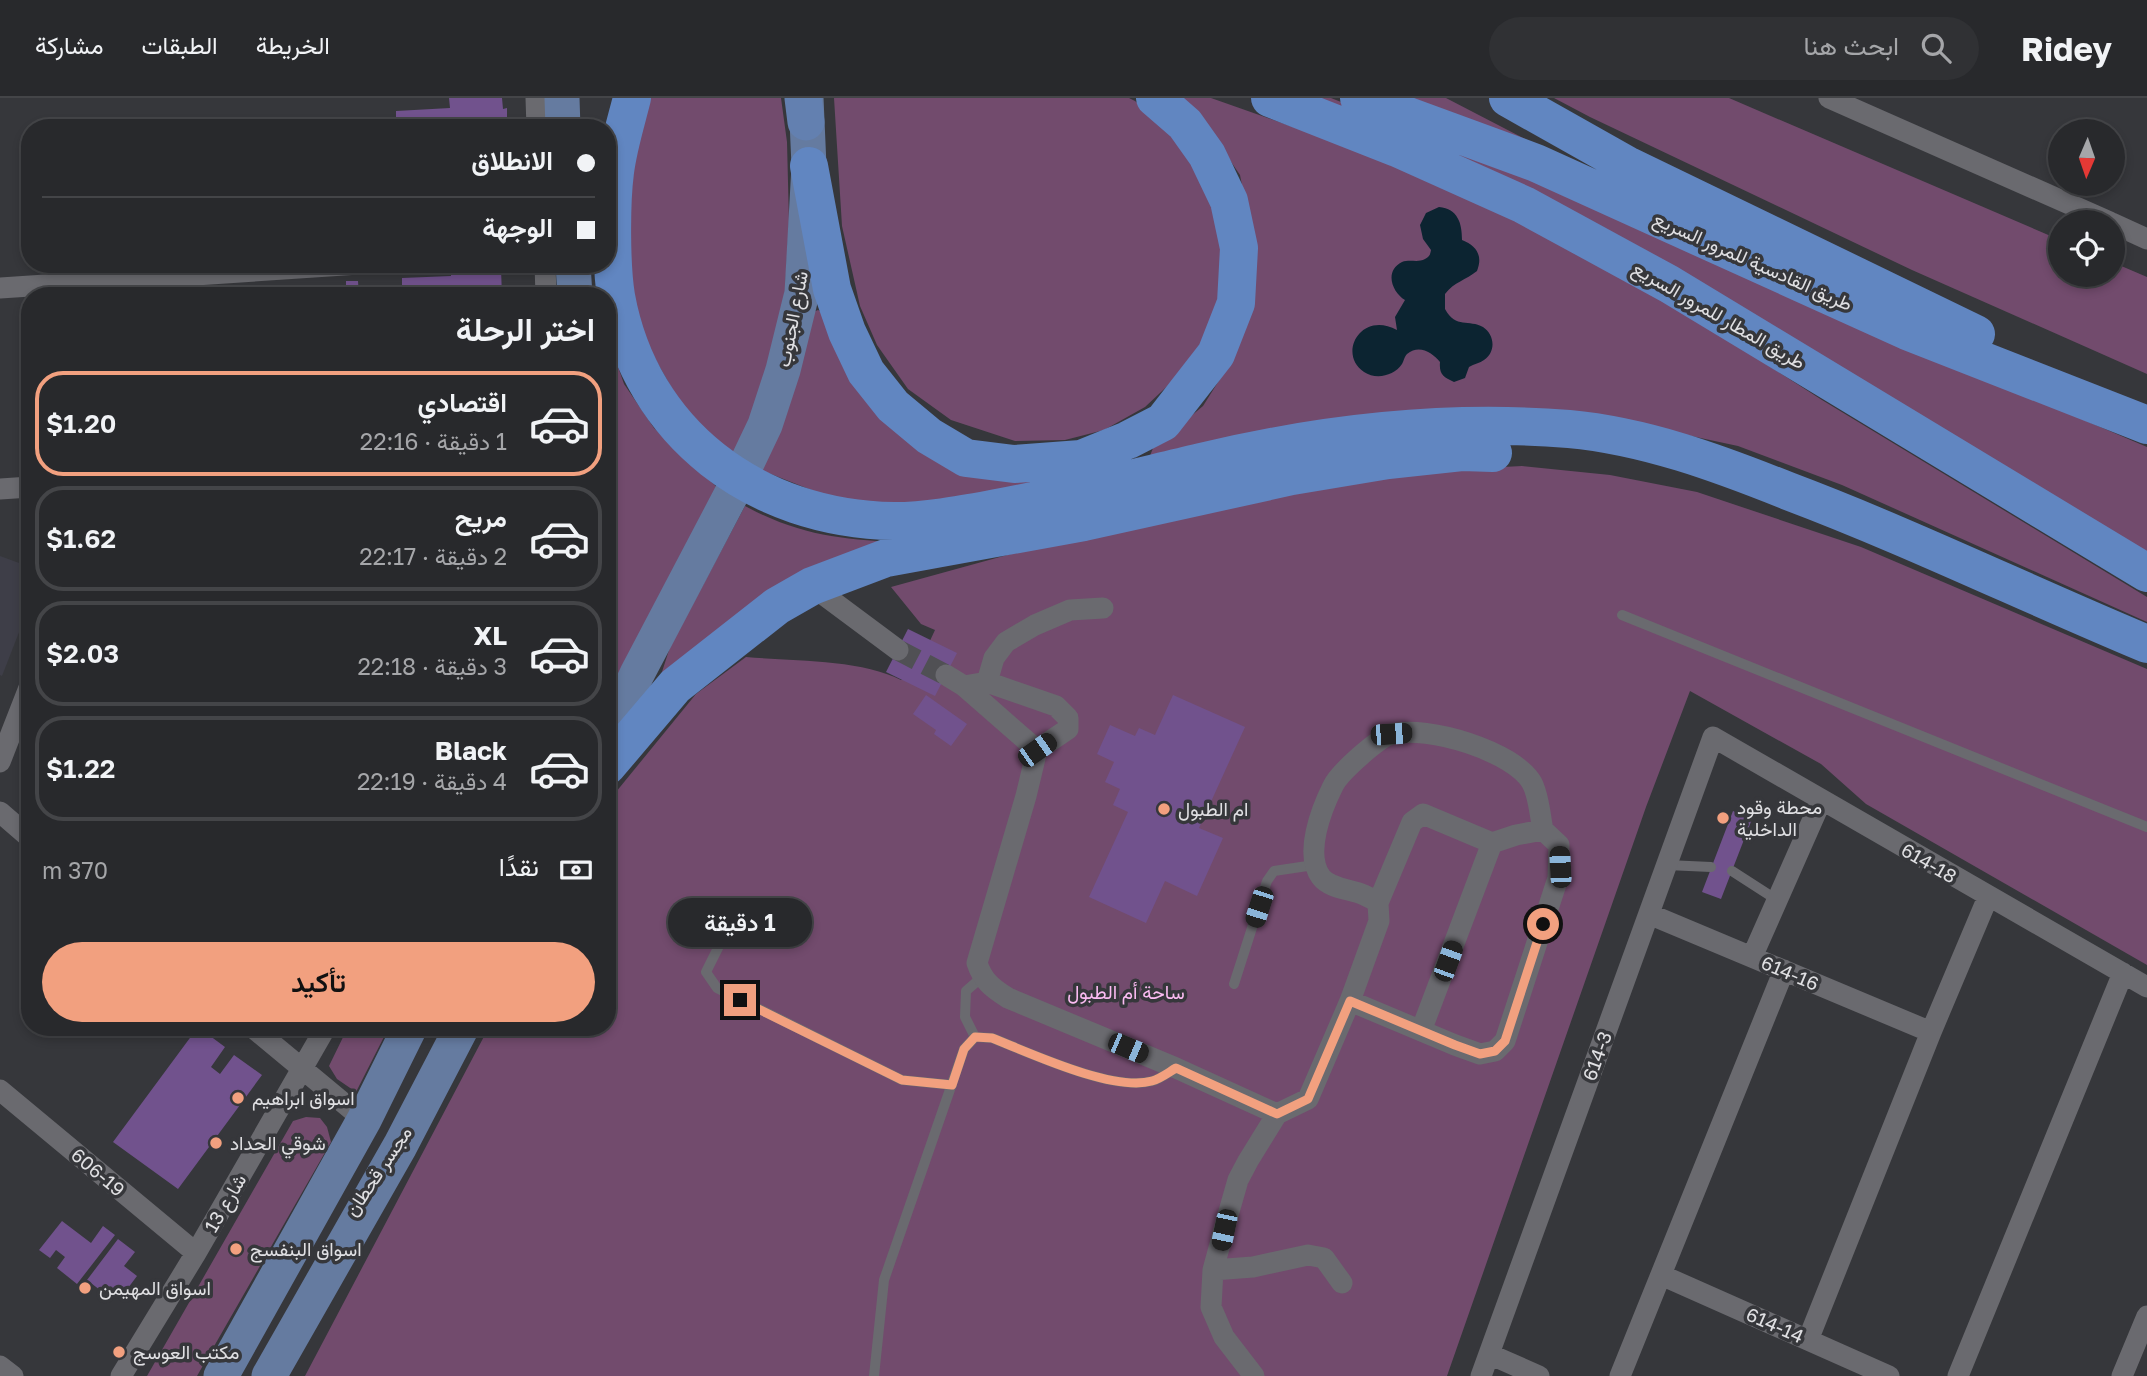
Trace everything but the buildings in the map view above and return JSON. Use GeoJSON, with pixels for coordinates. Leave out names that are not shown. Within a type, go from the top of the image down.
{"type":"FeatureCollection","features":[{"type":"Feature","properties":{"kind":"highway"},"geometry":{"type":"LineString","coordinates":[[616,169],[632,98]]}},
{"type":"Feature","properties":{"kind":"highway"},"geometry":{"type":"LineString","coordinates":[[809,166],[832,289],[839,310],[866,372],[893,406],[929,436],[967,458],[1014,464],[1081,459],[1163,422],[1216,354],[1236,303],[1239,248],[1228,201],[1207,155],[1185,124],[1154,98]]}},
{"type":"Feature","properties":{"kind":"highway","name":"طريق المطار للمرور السريع"},"geometry":{"type":"LineString","coordinates":[[1270,98],[1397,148],[1524,205],[1669,284],[2147,573]]}},
{"type":"Feature","properties":{"kind":"highway","name":"طريق القادسية للمرور السريع"},"geometry":{"type":"LineString","coordinates":[[1359,98],[1536,163],[1907,331],[2147,425]]}},
{"type":"Feature","properties":{"kind":"highway"},"geometry":{"type":"LineString","coordinates":[[1508,98],[1627,165],[2147,419]]}},
{"type":"Feature","properties":{"kind":"highway"},"geometry":{"type":"LineString","coordinates":[[616,296],[625,336],[643,379],[691,441],[728,473],[770,495],[809,510],[850,518],[897,521],[949,516],[1050,499],[1205,461],[1308,440],[1409,428],[1481,426],[1572,429],[1650,442],[1749,475],[1841,511],[2147,644]]}},
{"type":"Feature","properties":{"kind":"highway"},"geometry":{"type":"LineString","coordinates":[[616,755],[675,686],[777,606],[812,586],[886,558],[1084,522],[1292,476],[1388,460],[1462,452],[1569,454],[1645,465],[1743,485],[1841,511]]}},
{"type":"Feature","properties":{"kind":"main road"},"geometry":{"type":"LineString","coordinates":[[562,98],[563,119]]}},
{"type":"Feature","properties":{"kind":"main road"},"geometry":{"type":"LineString","coordinates":[[579,119],[580,98]]}},
{"type":"Feature","properties":{"kind":"main road","name":"شارع الجنوب"},"geometry":{"type":"LineString","coordinates":[[616,719],[765,425],[783,370],[802,293],[809,166],[805,106]]}},
{"type":"Feature","properties":{"kind":"main road"},"geometry":{"type":"LineString","coordinates":[[221,1376],[370,1108],[406,1036]]}},
{"type":"Feature","properties":{"kind":"main road"},"geometry":{"type":"LineString","coordinates":[[269,1376],[400,1146],[457,1036]]}},
{"type":"Feature","properties":{"kind":"main road","name":"مجسر قحطان"},"geometry":{"type":"LineString","coordinates":[[254,1376],[314,1255],[370,1108]]}},
{"type":"Feature","properties":{"kind":"main road","name":"مجسر قحطان"},"geometry":{"type":"LineString","coordinates":[[238,1376],[314,1255],[418,1111]]}},
{"type":"Feature","properties":{"kind":"street"},"geometry":{"type":"LineString","coordinates":[[536,98],[537,119]]}},
{"type":"Feature","properties":{"kind":"street"},"geometry":{"type":"LineString","coordinates":[[1829,98],[2082,210]]}},
{"type":"Feature","properties":{"kind":"street"},"geometry":{"type":"LineString","coordinates":[[2125,229],[2147,239]]}},
{"type":"Feature","properties":{"kind":"street"},"geometry":{"type":"LineString","coordinates":[[157,287],[280,273]]}},
{"type":"Feature","properties":{"kind":"street"},"geometry":{"type":"LineString","coordinates":[[0,288],[21,288]]}},
{"type":"Feature","properties":{"kind":"street"},"geometry":{"type":"LineString","coordinates":[[0,489],[21,488]]}},
{"type":"Feature","properties":{"kind":"street"},"geometry":{"type":"LineString","coordinates":[[812,586],[898,650]]}},
{"type":"Feature","properties":{"kind":"street"},"geometry":{"type":"LineString","coordinates":[[987,682],[994,658],[1006,642],[1034,625],[1070,611],[1102,608]]}},
{"type":"Feature","properties":{"kind":"street"},"geometry":{"type":"LineString","coordinates":[[946,675],[964,686],[1037,750]]}},
{"type":"Feature","properties":{"kind":"street"},"geometry":{"type":"LineString","coordinates":[[964,686],[987,682],[1056,706],[1068,718],[1068,729],[1037,750],[977,963],[982,977],[991,988],[1008,998],[1176,1068],[1277,1114]]}},
{"type":"Feature","properties":{"kind":"street"},"geometry":{"type":"LineString","coordinates":[[0,762],[21,708]]}},
{"type":"Feature","properties":{"kind":"street"},"geometry":{"type":"LineString","coordinates":[[1350,1001],[1480,1054],[1495,1051],[1505,1041],[1558,878],[1559,845],[1543,830],[1532,784],[1518,767],[1472,743],[1424,733],[1391,734],[1366,751],[1334,784],[1315,834],[1314,866],[1323,880],[1365,895],[1378,903]]}},
{"type":"Feature","properties":{"kind":"street","name":"614-18"},"geometry":{"type":"LineString","coordinates":[[1713,737],[2147,986]]}},
{"type":"Feature","properties":{"kind":"street","name":"614-3"},"geometry":{"type":"LineString","coordinates":[[1481,1376],[1713,737]]}},
{"type":"Feature","properties":{"kind":"street"},"geometry":{"type":"LineString","coordinates":[[1752,957],[1821,801]]}},
{"type":"Feature","properties":{"kind":"street"},"geometry":{"type":"LineString","coordinates":[[0,812],[21,830]]}},
{"type":"Feature","properties":{"kind":"street"},"geometry":{"type":"LineString","coordinates":[[1254,1376],[1224,1337],[1211,1307],[1213,1270],[1238,1180],[1277,1114],[1308,1099],[1350,1001],[1379,921],[1378,903],[1412,822],[1423,814],[1492,843],[1543,830]]}},
{"type":"Feature","properties":{"kind":"street"},"geometry":{"type":"LineString","coordinates":[[1422,1031],[1492,843]]}},
{"type":"Feature","properties":{"kind":"street"},"geometry":{"type":"LineString","coordinates":[[1808,1340],[1988,897]]}},
{"type":"Feature","properties":{"kind":"street","name":"614-16"},"geometry":{"type":"LineString","coordinates":[[1649,914],[1931,1032]]}},
{"type":"Feature","properties":{"kind":"street"},"geometry":{"type":"LineString","coordinates":[[1620,1376],[1784,970]]}},
{"type":"Feature","properties":{"kind":"street"},"geometry":{"type":"LineString","coordinates":[[1958,1376],[2123,973]]}},
{"type":"Feature","properties":{"kind":"street"},"geometry":{"type":"LineString","coordinates":[[262,1036],[302,1069],[370,1108]]}},
{"type":"Feature","properties":{"kind":"street","name":"شارع 13"},"geometry":{"type":"LineString","coordinates":[[121,1376],[196,1253],[321,1036]]}},
{"type":"Feature","properties":{"kind":"street","name":"606-19"},"geometry":{"type":"LineString","coordinates":[[0,1090],[196,1253]]}},
{"type":"Feature","properties":{"kind":"street"},"geometry":{"type":"LineString","coordinates":[[1213,1270],[1253,1267],[1308,1255],[1324,1258],[1342,1283]]}},
{"type":"Feature","properties":{"kind":"street","name":"614-14"},"geometry":{"type":"LineString","coordinates":[[1661,1275],[1889,1376]]}},
{"type":"Feature","properties":{"kind":"street"},"geometry":{"type":"LineString","coordinates":[[2122,1376],[2145,1325]]}},
{"type":"Feature","properties":{"kind":"street"},"geometry":{"type":"LineString","coordinates":[[1489,1354],[1539,1376]]}},
{"type":"Feature","properties":{"kind":"street"},"geometry":{"type":"LineString","coordinates":[[0,1366],[13,1376]]}},
{"type":"Feature","properties":{"kind":"lane"},"geometry":{"type":"LineString","coordinates":[[1622,615],[2147,827]]}},
{"type":"Feature","properties":{"kind":"lane"},"geometry":{"type":"LineString","coordinates":[[1667,865],[1711,867]]}},
{"type":"Feature","properties":{"kind":"lane"},"geometry":{"type":"LineString","coordinates":[[1234,984],[1267,881],[1274,871],[1314,866]]}},
{"type":"Feature","properties":{"kind":"lane"},"geometry":{"type":"LineString","coordinates":[[1732,871],[1777,900]]}},
{"type":"Feature","properties":{"kind":"lane"},"geometry":{"type":"LineString","coordinates":[[725,934],[706,972],[717,988],[902,1080],[952,1085]]}},
{"type":"Feature","properties":{"kind":"lane"},"geometry":{"type":"LineString","coordinates":[[975,1037],[965,1017],[966,991],[982,977]]}},
{"type":"Feature","properties":{"kind":"lane"},"geometry":{"type":"LineString","coordinates":[[874,1376],[884,1280],[964,1049],[975,1037]]}},
{"type":"Feature","properties":{"kind":"lane"},"geometry":{"type":"LineString","coordinates":[[975,1037],[992,1038],[1093,1077],[1122,1082],[1152,1082],[1176,1068]]}},
{"type":"Feature","properties":{"kind":"shaded area"},"geometry":{"type":"Polygon","coordinates":[[[0,556],[21,564],[21,627],[2,676],[0,556]]]}},
{"type":"Feature","properties":{"kind":"green space"},"geometry":{"type":"Polygon","coordinates":[[[644,98],[781,98],[787,142],[789,222],[785,291],[769,374],[739,457],[709,434],[678,399],[637,321],[627,257],[630,176],[644,98]]]}},
{"type":"Feature","properties":{"kind":"green space"},"geometry":{"type":"Polygon","coordinates":[[[834,98],[1129,98],[1135,101],[1183,144],[1210,186],[1224,260],[1220,305],[1206,338],[1177,377],[1145,407],[1104,430],[1065,440],[1015,441],[951,420],[908,389],[877,345],[860,306],[842,226],[834,98]]]}},
{"type":"Feature","properties":{"kind":"green space"},"geometry":{"type":"Polygon","coordinates":[[[1177,98],[1211,98],[1423,173],[1610,264],[1822,400],[2147,597],[2147,622],[1842,485],[1738,446],[1635,424],[1148,461],[1153,448],[1203,406],[1225,371],[1253,240],[1240,175],[1204,122],[1177,98]]]}},
{"type":"Feature","properties":{"kind":"green space"},"geometry":{"type":"Polygon","coordinates":[[[1308,98],[1331,98],[1499,165],[1706,258],[2147,447],[2147,555],[1308,98]]]}},
{"type":"Feature","properties":{"kind":"green space"},"geometry":{"type":"Polygon","coordinates":[[[1396,98],[1446,98],[1637,197],[1396,98]]]}},
{"type":"Feature","properties":{"kind":"green space"},"geometry":{"type":"Polygon","coordinates":[[[1554,98],[1729,98],[2048,235],[2048,287],[2125,287],[2125,268],[2147,277],[2147,374],[1912,270],[1554,98]]]}},
{"type":"Feature","properties":{"kind":"green space"},"geometry":{"type":"Polygon","coordinates":[[[818,310],[825,314],[871,407],[1074,474],[951,507],[852,506],[758,469],[811,313],[818,310]]]}},
{"type":"Feature","properties":{"kind":"green space"},"geometry":{"type":"Polygon","coordinates":[[[616,361],[624,384],[654,428],[722,492],[616,680],[616,361]]]}},
{"type":"Feature","properties":{"kind":"green space","name":"ساحة أم الطبول"},"geometry":{"type":"Polygon","coordinates":[[[1522,466],[1610,475],[1697,492],[1861,547],[2147,669],[2147,965],[1866,804],[1821,764],[1690,691],[1646,807],[1447,1376],[305,1376],[484,1036],[616,1036],[616,792],[696,694],[746,657],[847,665],[885,673],[901,680],[915,673],[935,630],[921,624],[891,587],[1033,548],[1305,489],[1427,471],[1522,466]]]}},
{"type":"Feature","properties":{"kind":"green space"},"geometry":{"type":"Polygon","coordinates":[[[745,506],[786,524],[824,535],[907,543],[661,675],[670,647],[745,506]]]}},
{"type":"Feature","properties":{"kind":"green space"},"geometry":{"type":"Polygon","coordinates":[[[344,1036],[384,1036],[356,1092],[337,1079],[329,1066],[344,1036]]]}},
{"type":"Feature","properties":{"kind":"green space"},"geometry":{"type":"Polygon","coordinates":[[[306,1117],[320,1118],[327,1127],[331,1142],[197,1376],[147,1376],[293,1121],[306,1117]]]}},
{"type":"Feature","properties":{"kind":"water"},"geometry":{"type":"Polygon","coordinates":[[[1439,207],[1455,214],[1460,223],[1462,240],[1472,245],[1479,256],[1477,271],[1445,294],[1445,309],[1458,321],[1478,325],[1487,330],[1492,339],[1491,353],[1484,360],[1469,367],[1465,378],[1454,382],[1442,375],[1437,358],[1421,350],[1407,354],[1399,368],[1390,374],[1379,376],[1364,372],[1356,364],[1353,355],[1357,337],[1373,326],[1384,325],[1397,330],[1395,317],[1405,300],[1394,287],[1393,271],[1402,262],[1427,258],[1431,250],[1423,239],[1420,225],[1426,213],[1439,207]]]}},
{"type":"Feature","properties":{"kind":"tunnel"},"geometry":{"type":"LineString","coordinates":[[898,650],[946,675]]}},
{"type":"Feature","properties":{"kind":"place","name":"ام الطبول"},"geometry":{"type":"Point","coordinates":[1164,809]}},
{"type":"Feature","properties":{"kind":"place","name":"محطة وقود الداخلية"},"geometry":{"type":"Point","coordinates":[1723,818]}},
{"type":"Feature","properties":{"kind":"place","name":"اسواق ابراهيم"},"geometry":{"type":"Point","coordinates":[238,1098]}},
{"type":"Feature","properties":{"kind":"place","name":"شوقي الحداد"},"geometry":{"type":"Point","coordinates":[216,1143]}},
{"type":"Feature","properties":{"kind":"place","name":"اسواق البنفسج"},"geometry":{"type":"Point","coordinates":[236,1249]}},
{"type":"Feature","properties":{"kind":"place","name":"اسواق المهيمن"},"geometry":{"type":"Point","coordinates":[85,1288]}},
{"type":"Feature","properties":{"kind":"place","name":"مكتب العوسج"},"geometry":{"type":"Point","coordinates":[119,1352]}},
{"type":"Feature","properties":{"kind":"route"},"geometry":{"type":"LineString","coordinates":[[740,1000],[902,1080],[952,1085],[964,1049],[975,1037],[992,1038],[1093,1077],[1122,1082],[1152,1082],[1176,1068],[1277,1114],[1308,1099],[1350,1001],[1480,1054],[1495,1051],[1505,1041],[1543,924]]}}]}
